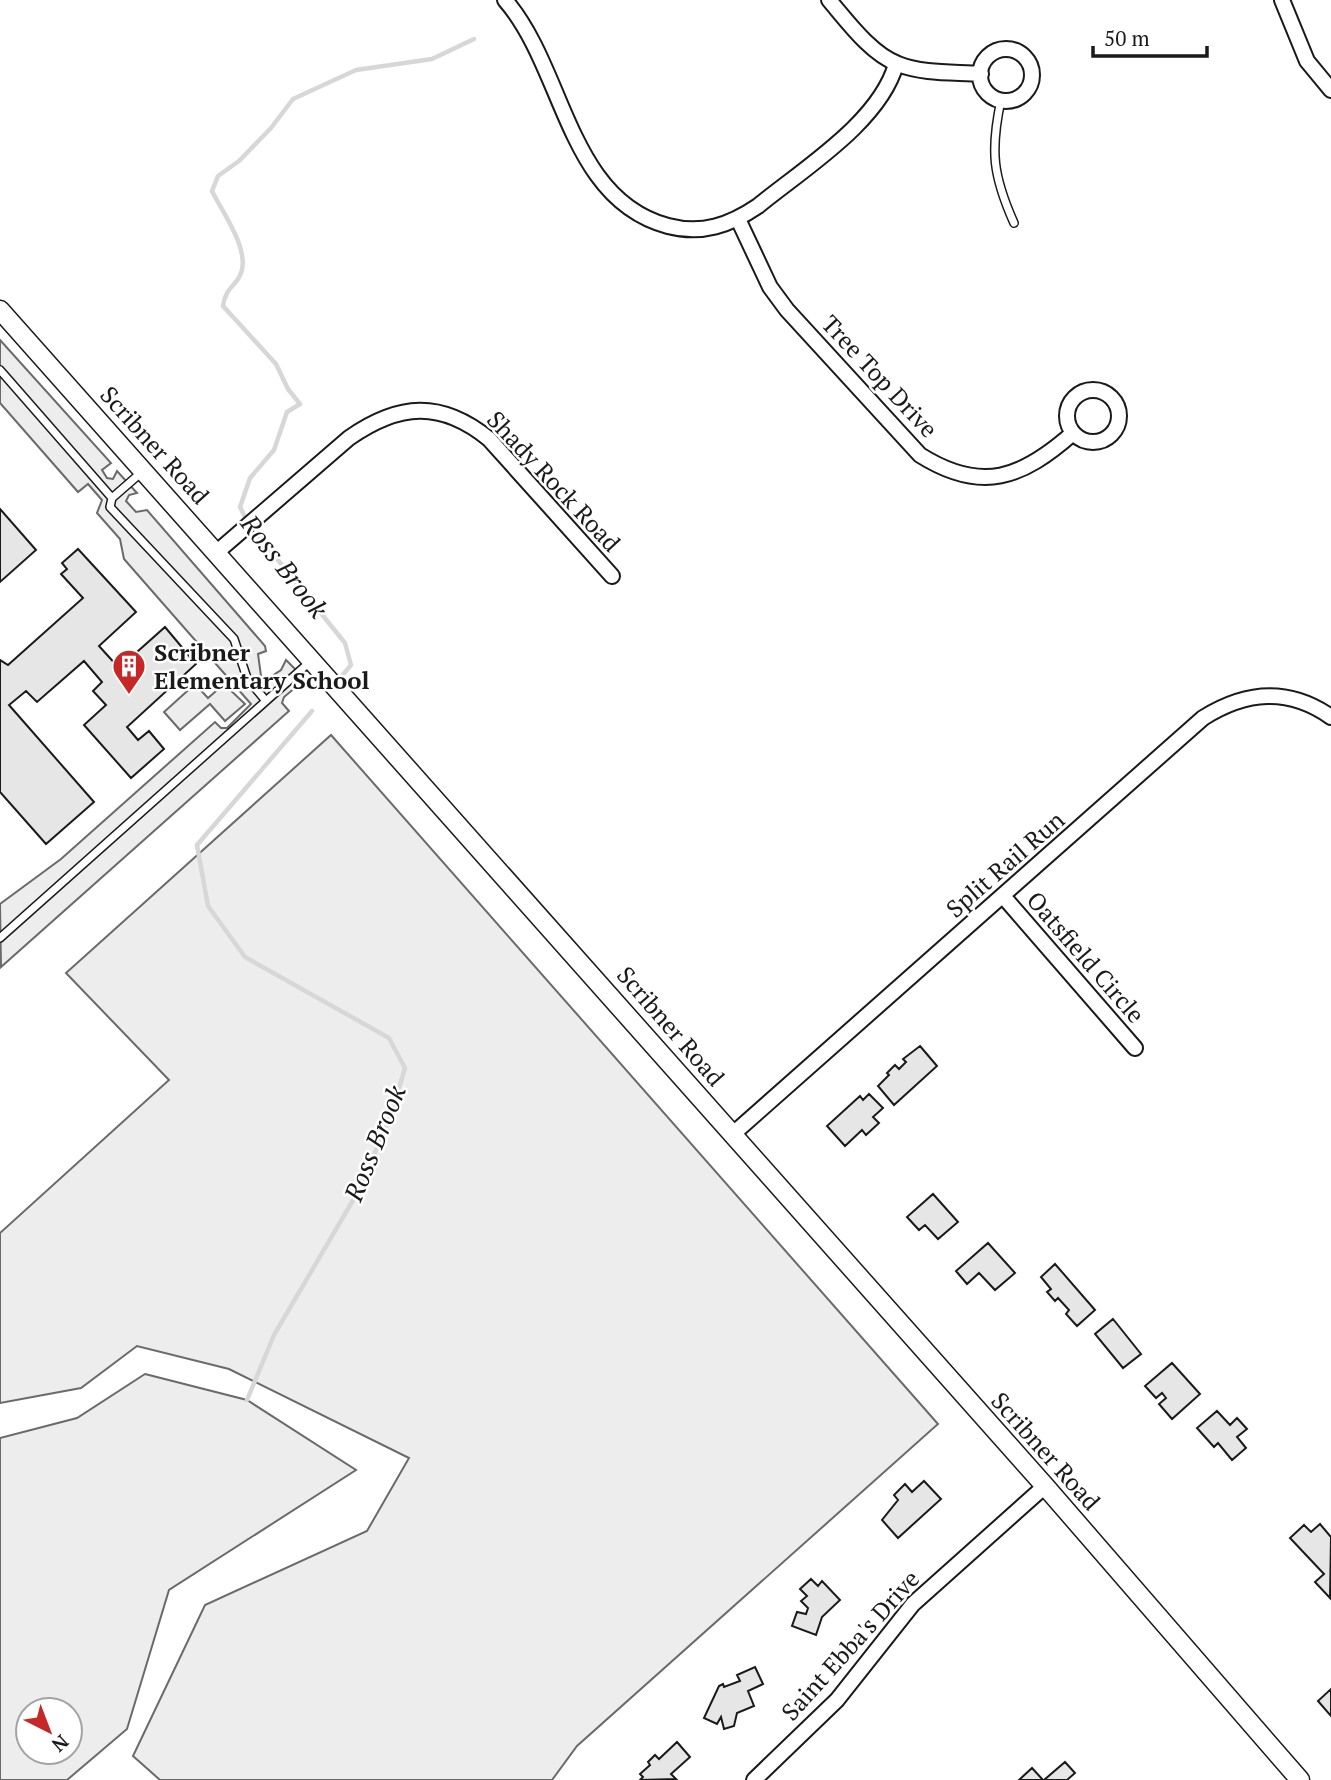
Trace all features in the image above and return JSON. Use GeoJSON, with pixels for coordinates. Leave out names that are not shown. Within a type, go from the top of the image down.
{"type":"FeatureCollection","features":[{"type":"Feature","properties":{"kind":"street"},"geometry":{"type":"LineString","coordinates":[[505,0],[534,43],[595,173],[621,203],[652,221],[672,227],[705,229],[738,219],[861,120],[882,97],[896,64]]}},
{"type":"Feature","properties":{"kind":"street"},"geometry":{"type":"LineString","coordinates":[[829,0],[865,39],[896,64],[918,69],[981,74]]}},
{"type":"Feature","properties":{"kind":"street"},"geometry":{"type":"LineString","coordinates":[[1282,0],[1307,61],[1331,90]]}},
{"type":"Feature","properties":{"kind":"street"},"geometry":{"type":"LineString","coordinates":[[1012,50],[1026,59],[1032,73],[1028,89],[1015,99],[1001,100],[984,89],[981,74],[983,63],[997,51],[1012,50]]}},
{"type":"Feature","properties":{"kind":"street","name":"Tree Top Drive"},"geometry":{"type":"LineString","coordinates":[[738,219],[770,287],[787,310],[920,455],[944,470],[994,478],[1016,474],[1035,464],[1073,433]]}},
{"type":"Feature","properties":{"kind":"street","name":"Scribner Road"},"geometry":{"type":"LineString","coordinates":[[0,310],[1045,1486],[1300,1780]]}},
{"type":"Feature","properties":{"kind":"street","name":"Shady Rock Road"},"geometry":{"type":"LineString","coordinates":[[217,552],[370,423],[398,412],[422,410],[447,414],[469,423],[489,439],[612,576]]}},
{"type":"Feature","properties":{"kind":"street","name":"Split Rail Run"},"geometry":{"type":"LineString","coordinates":[[733,1134],[1203,718],[1224,705],[1247,696],[1274,696],[1298,701],[1331,717]]}},
{"type":"Feature","properties":{"kind":"street","name":"Oatsfield Circle"},"geometry":{"type":"LineString","coordinates":[[1003,896],[1135,1048]]}},
{"type":"Feature","properties":{"kind":"street","name":"Saint Ebba's Drive"},"geometry":{"type":"LineString","coordinates":[[754,1780],[836,1700],[919,1598],[1045,1486]]}},
{"type":"Feature","properties":{"kind":"lane"},"geometry":{"type":"LineString","coordinates":[[1001,100],[993,147],[994,168],[998,186],[1014,223]]}},
{"type":"Feature","properties":{"kind":"lane"},"geometry":{"type":"LineString","coordinates":[[0,370],[112,498]]}},
{"type":"Feature","properties":{"kind":"lane"},"geometry":{"type":"LineString","coordinates":[[144,470],[112,498],[110,507],[234,639],[247,677],[266,701]]}},
{"type":"Feature","properties":{"kind":"lane"},"geometry":{"type":"LineString","coordinates":[[0,938],[312,659]]}},
{"type":"Feature","properties":{"kind":"shaded area"},"geometry":{"type":"Polygon","coordinates":[[[0,340],[111,463],[102,470],[107,478],[113,479],[117,471],[137,493],[129,495],[126,501],[136,512],[147,510],[265,646],[266,651],[258,654],[264,681],[281,670],[286,660],[308,682],[302,682],[284,697],[282,703],[289,711],[1,967],[0,904],[61,859],[215,722],[221,728],[227,728],[251,704],[124,559],[120,539],[97,513],[102,500],[88,484],[78,492],[0,403],[0,340]]]}},
{"type":"Feature","properties":{"kind":"shaded area"},"geometry":{"type":"Polygon","coordinates":[[[195,684],[208,698],[224,684],[245,704],[225,721],[210,704],[180,730],[164,712],[195,684]]]}},
{"type":"Feature","properties":{"kind":"shaded area"},"geometry":{"type":"Polygon","coordinates":[[[331,735],[938,1424],[577,1746],[552,1780],[160,1780],[133,1756],[205,1605],[367,1531],[409,1458],[229,1369],[137,1346],[81,1388],[0,1403],[0,1233],[169,1080],[66,973],[331,735]]]}},
{"type":"Feature","properties":{"kind":"shaded area"},"geometry":{"type":"Polygon","coordinates":[[[145,1374],[247,1400],[356,1470],[169,1590],[127,1729],[84,1766],[84,1696],[14,1696],[14,1766],[83,1766],[67,1780],[0,1780],[0,1438],[77,1418],[145,1374]]]}},
{"type":"Feature","properties":{"kind":"building"},"geometry":{"type":"Polygon","coordinates":[[[0,509],[36,550],[0,582],[0,509]]]}},
{"type":"Feature","properties":{"kind":"building","name":"Scribner Elementary School"},"geometry":{"type":"Polygon","coordinates":[[[78,549],[136,612],[99,646],[119,668],[165,627],[196,664],[127,727],[138,740],[149,731],[164,749],[131,778],[84,725],[106,705],[93,691],[102,682],[84,661],[37,702],[26,691],[9,705],[94,802],[46,844],[0,792],[0,660],[8,665],[83,598],[61,574],[67,569],[62,563],[78,549]]]}},
{"type":"Feature","properties":{"kind":"building"},"geometry":{"type":"Polygon","coordinates":[[[920,1046],[937,1066],[894,1105],[878,1086],[895,1065],[899,1069],[906,1062],[903,1059],[920,1046]]]}},
{"type":"Feature","properties":{"kind":"building"},"geometry":{"type":"Polygon","coordinates":[[[869,1094],[883,1108],[873,1117],[879,1123],[866,1135],[862,1130],[845,1146],[827,1126],[860,1096],[863,1100],[869,1094]]]}},
{"type":"Feature","properties":{"kind":"building"},"geometry":{"type":"Polygon","coordinates":[[[933,1194],[958,1222],[938,1239],[925,1225],[919,1230],[907,1217],[933,1194]]]}},
{"type":"Feature","properties":{"kind":"building"},"geometry":{"type":"Polygon","coordinates":[[[988,1243],[1015,1273],[995,1290],[979,1273],[967,1284],[956,1271],[988,1243]]]}},
{"type":"Feature","properties":{"kind":"building"},"geometry":{"type":"Polygon","coordinates":[[[1055,1264],[1095,1310],[1077,1326],[1066,1314],[1069,1310],[1058,1298],[1055,1301],[1047,1292],[1051,1289],[1041,1277],[1055,1264]]]}},
{"type":"Feature","properties":{"kind":"building"},"geometry":{"type":"Polygon","coordinates":[[[1113,1319],[1141,1354],[1123,1368],[1095,1334],[1113,1319]]]}},
{"type":"Feature","properties":{"kind":"building"},"geometry":{"type":"Polygon","coordinates":[[[1172,1363],[1200,1394],[1172,1419],[1159,1404],[1166,1398],[1162,1393],[1156,1398],[1145,1386],[1172,1363]]]}},
{"type":"Feature","properties":{"kind":"building"},"geometry":{"type":"Polygon","coordinates":[[[1217,1411],[1230,1425],[1237,1418],[1247,1429],[1237,1437],[1246,1448],[1232,1460],[1218,1443],[1214,1447],[1197,1428],[1217,1411]]]}},
{"type":"Feature","properties":{"kind":"building"},"geometry":{"type":"Polygon","coordinates":[[[924,1481],[941,1499],[898,1538],[882,1520],[898,1500],[894,1495],[905,1484],[912,1492],[924,1481]]]}},
{"type":"Feature","properties":{"kind":"building"},"geometry":{"type":"Polygon","coordinates":[[[1320,1524],[1331,1537],[1330,1598],[1315,1582],[1324,1574],[1290,1538],[1304,1525],[1311,1532],[1320,1524]]]}},
{"type":"Feature","properties":{"kind":"building"},"geometry":{"type":"Polygon","coordinates":[[[811,1579],[818,1586],[822,1581],[840,1600],[822,1617],[816,1635],[792,1626],[797,1612],[806,1614],[808,1608],[801,1601],[807,1596],[800,1589],[811,1579]]]}},
{"type":"Feature","properties":{"kind":"building"},"geometry":{"type":"Polygon","coordinates":[[[755,1667],[763,1684],[748,1691],[754,1706],[737,1713],[734,1726],[724,1729],[721,1717],[717,1724],[704,1718],[719,1686],[723,1684],[724,1687],[740,1681],[737,1675],[755,1667]]]}},
{"type":"Feature","properties":{"kind":"building"},"geometry":{"type":"Polygon","coordinates":[[[1331,1689],[1331,1716],[1318,1701],[1331,1689]]]}},
{"type":"Feature","properties":{"kind":"building"},"geometry":{"type":"Polygon","coordinates":[[[677,1742],[690,1757],[671,1774],[676,1779],[640,1780],[643,1777],[640,1774],[650,1765],[648,1762],[655,1755],[659,1759],[677,1742]]]}},
{"type":"Feature","properties":{"kind":"building"},"geometry":{"type":"Polygon","coordinates":[[[1065,1762],[1075,1773],[1067,1780],[1044,1780],[1065,1762]]]}},
{"type":"Feature","properties":{"kind":"building"},"geometry":{"type":"Polygon","coordinates":[[[1032,1768],[1043,1780],[1019,1780],[1032,1768]]]}},
{"type":"Feature","properties":{"kind":"waterway","name":"Ross Brook"},"geometry":{"type":"LineString","coordinates":[[341,677],[351,665],[345,643],[248,523],[240,507],[250,478],[274,450],[287,412],[300,404],[288,389],[276,364],[223,306],[226,294],[239,278],[243,263],[238,242],[212,191],[218,176],[239,161],[271,128],[293,99],[356,70],[432,59],[474,39]]}},
{"type":"Feature","properties":{"kind":"waterway","name":"Ross Brook"},"geometry":{"type":"LineString","coordinates":[[247,1400],[274,1335],[359,1190],[391,1115],[405,1068],[389,1038],[245,957],[208,906],[197,845],[312,711]]}},
{"type":"Feature","properties":{"kind":"place","name":"Scribner Elementary School"},"geometry":{"type":"Point","coordinates":[129,696]}}]}
